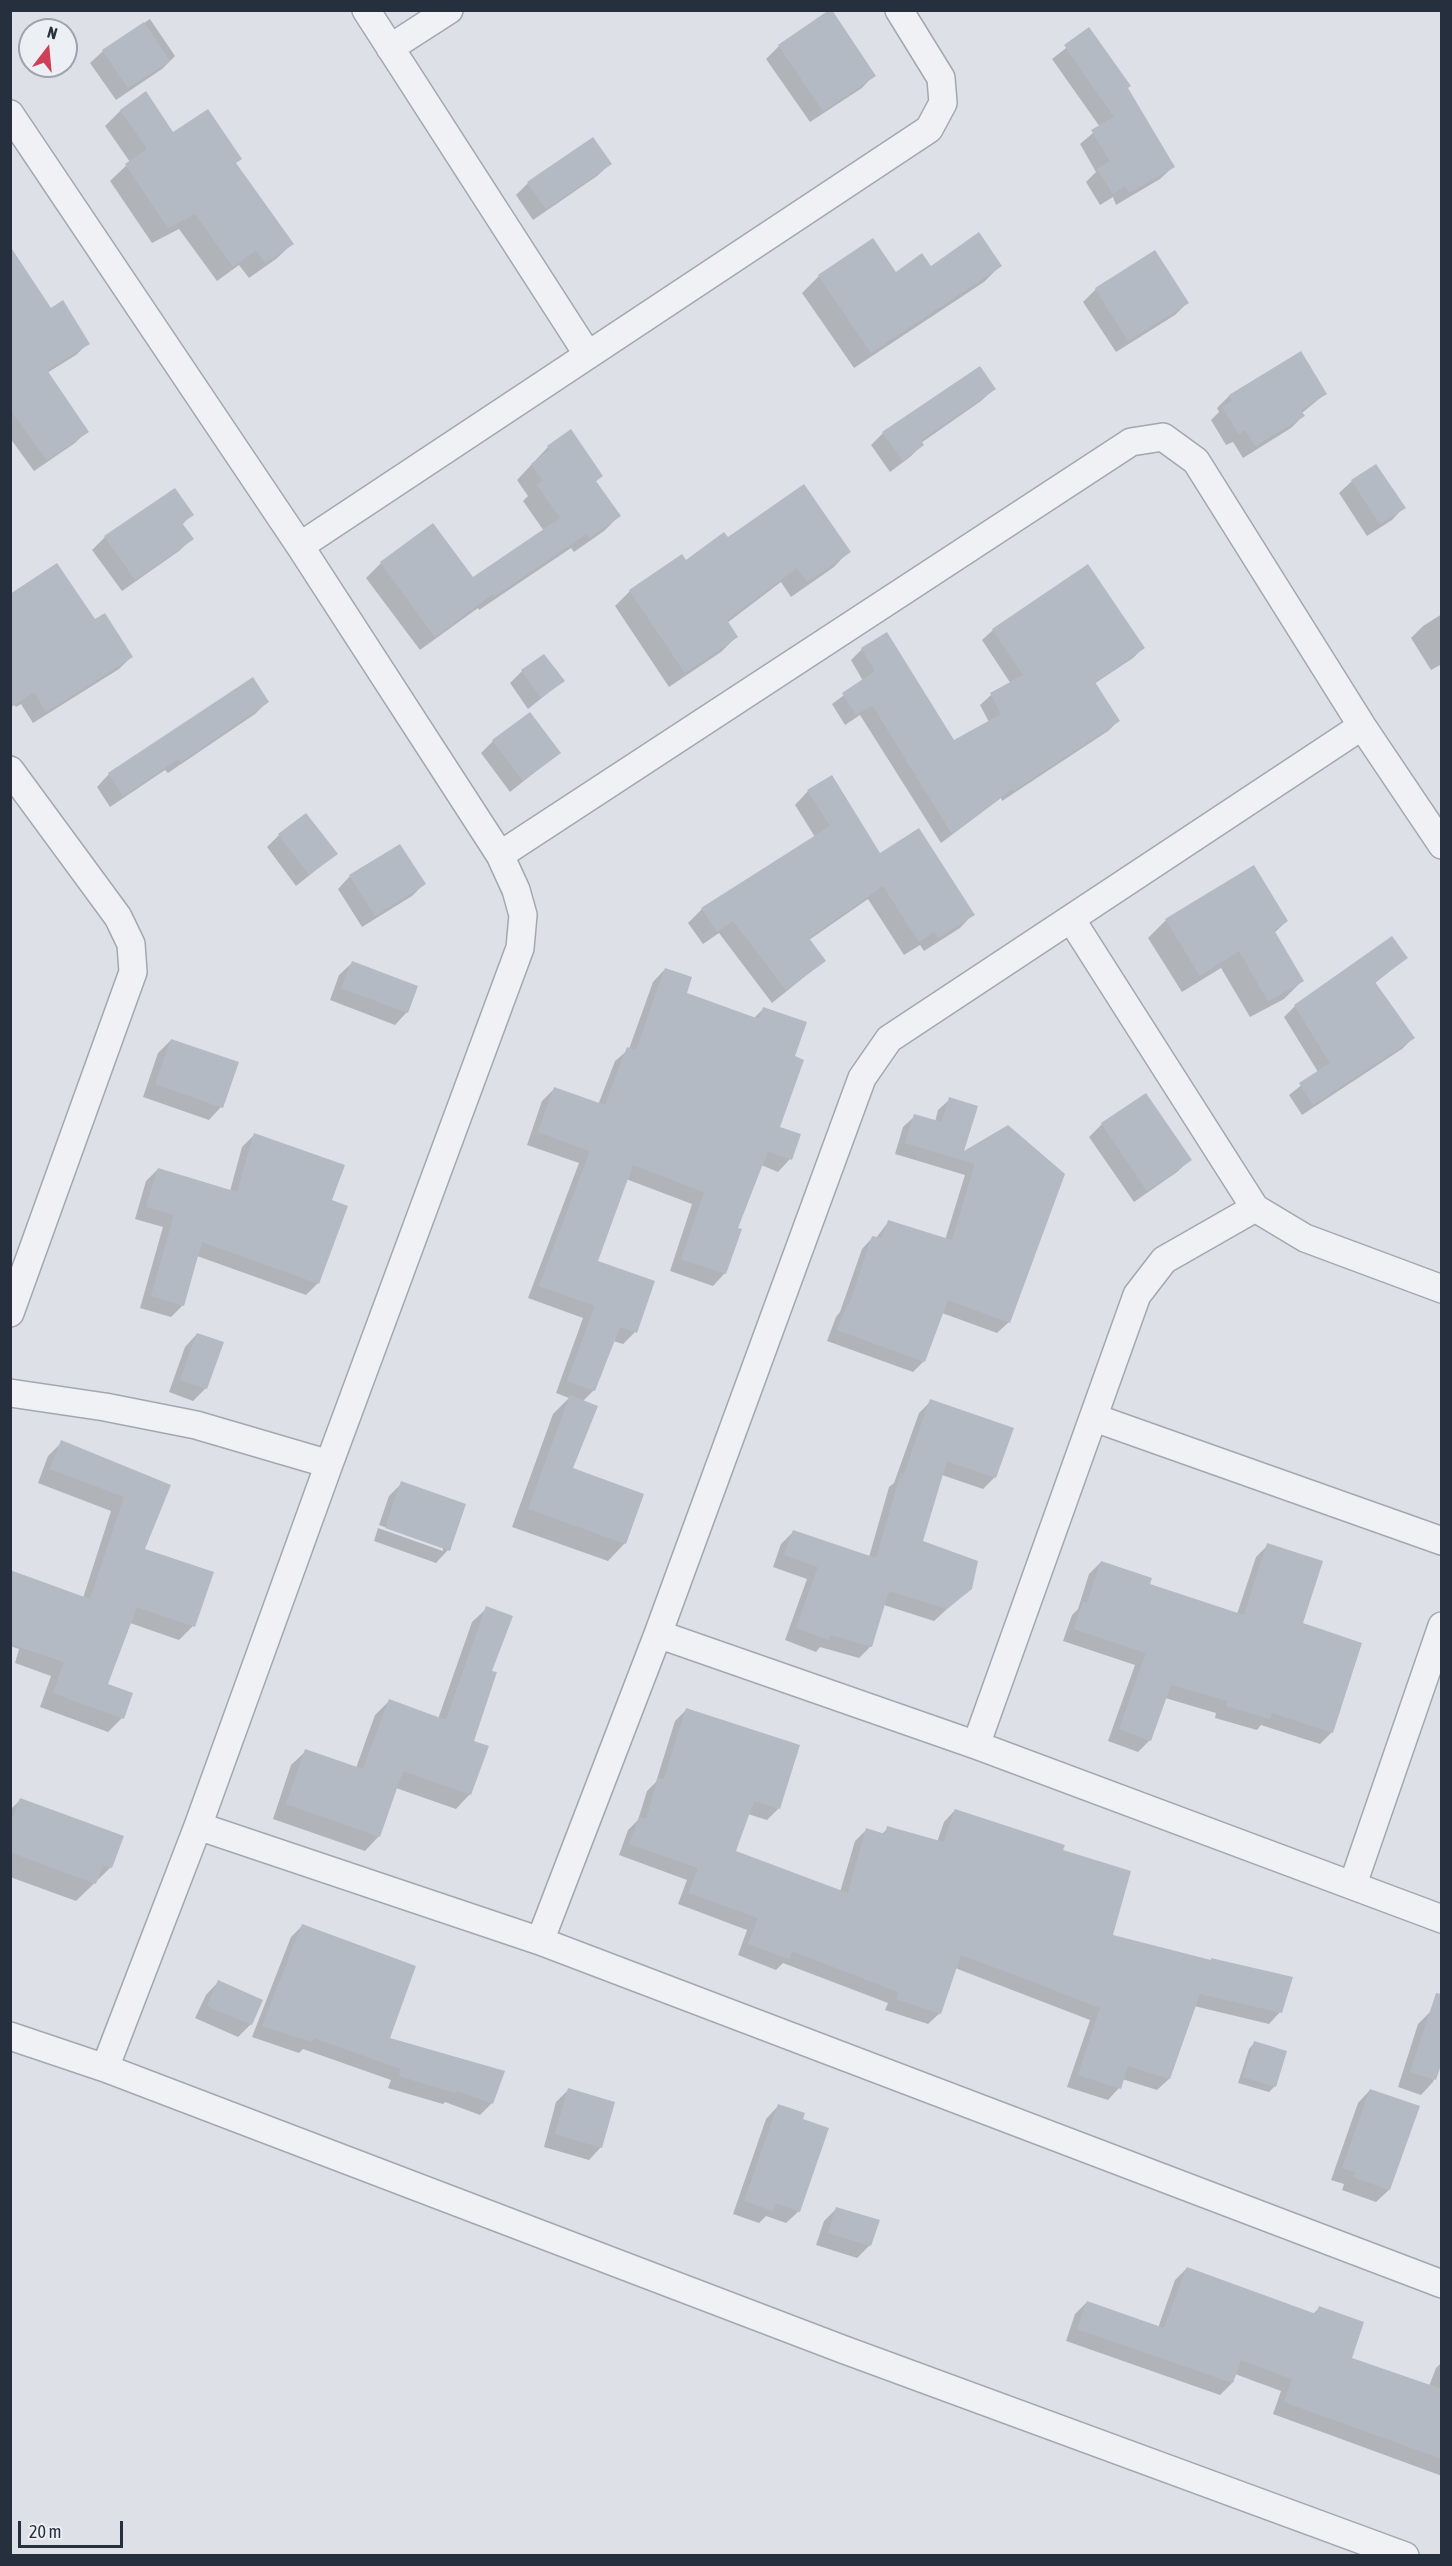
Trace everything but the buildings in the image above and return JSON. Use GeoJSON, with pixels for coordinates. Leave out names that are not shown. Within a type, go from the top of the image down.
{"type":"FeatureCollection","features":[{"type":"Feature","properties":{"kind":"street"},"geometry":{"type":"LineString","coordinates":[[366,10],[588,355]]}},
{"type":"Feature","properties":{"kind":"street"},"geometry":{"type":"LineString","coordinates":[[390,48],[449,10]]}},
{"type":"Feature","properties":{"kind":"street"},"geometry":{"type":"LineString","coordinates":[[300,546],[929,129],[943,103],[941,78],[898,10]]}},
{"type":"Feature","properties":{"kind":"street"},"geometry":{"type":"LineString","coordinates":[[10,114],[300,546],[500,855],[516,890],[523,915],[520,948],[328,1464],[198,1826],[105,2068]]}},
{"type":"Feature","properties":{"kind":"street"},"geometry":{"type":"LineString","coordinates":[[500,855],[1131,442],[1163,437],[1196,461],[1362,726],[1442,845]]}},
{"type":"Feature","properties":{"kind":"street"},"geometry":{"type":"LineString","coordinates":[[540,1941],[658,1634],[862,1078],[889,1039],[1362,726]]}},
{"type":"Feature","properties":{"kind":"street"},"geometry":{"type":"LineString","coordinates":[[10,770],[118,916],[131,944],[133,972],[10,1313]]}},
{"type":"Feature","properties":{"kind":"street"},"geometry":{"type":"LineString","coordinates":[[1071,919],[1255,1208],[1305,1238],[1442,1289]]}},
{"type":"Feature","properties":{"kind":"street"},"geometry":{"type":"LineString","coordinates":[[976,1745],[1095,1418],[1137,1295],[1164,1260],[1255,1208]]}},
{"type":"Feature","properties":{"kind":"street"},"geometry":{"type":"LineString","coordinates":[[10,1393],[105,1407],[196,1425],[328,1464]]}},
{"type":"Feature","properties":{"kind":"street"},"geometry":{"type":"LineString","coordinates":[[1095,1418],[1442,1541]]}},
{"type":"Feature","properties":{"kind":"street"},"geometry":{"type":"LineString","coordinates":[[1353,1884],[1442,1626]]}},
{"type":"Feature","properties":{"kind":"street"},"geometry":{"type":"LineString","coordinates":[[658,1634],[976,1745],[1442,1919]]}},
{"type":"Feature","properties":{"kind":"street"},"geometry":{"type":"LineString","coordinates":[[198,1826],[540,1941],[1442,2284]]}},
{"type":"Feature","properties":{"kind":"street"},"geometry":{"type":"LineString","coordinates":[[10,2036],[105,2068],[842,2349],[1405,2556]]}}]}
